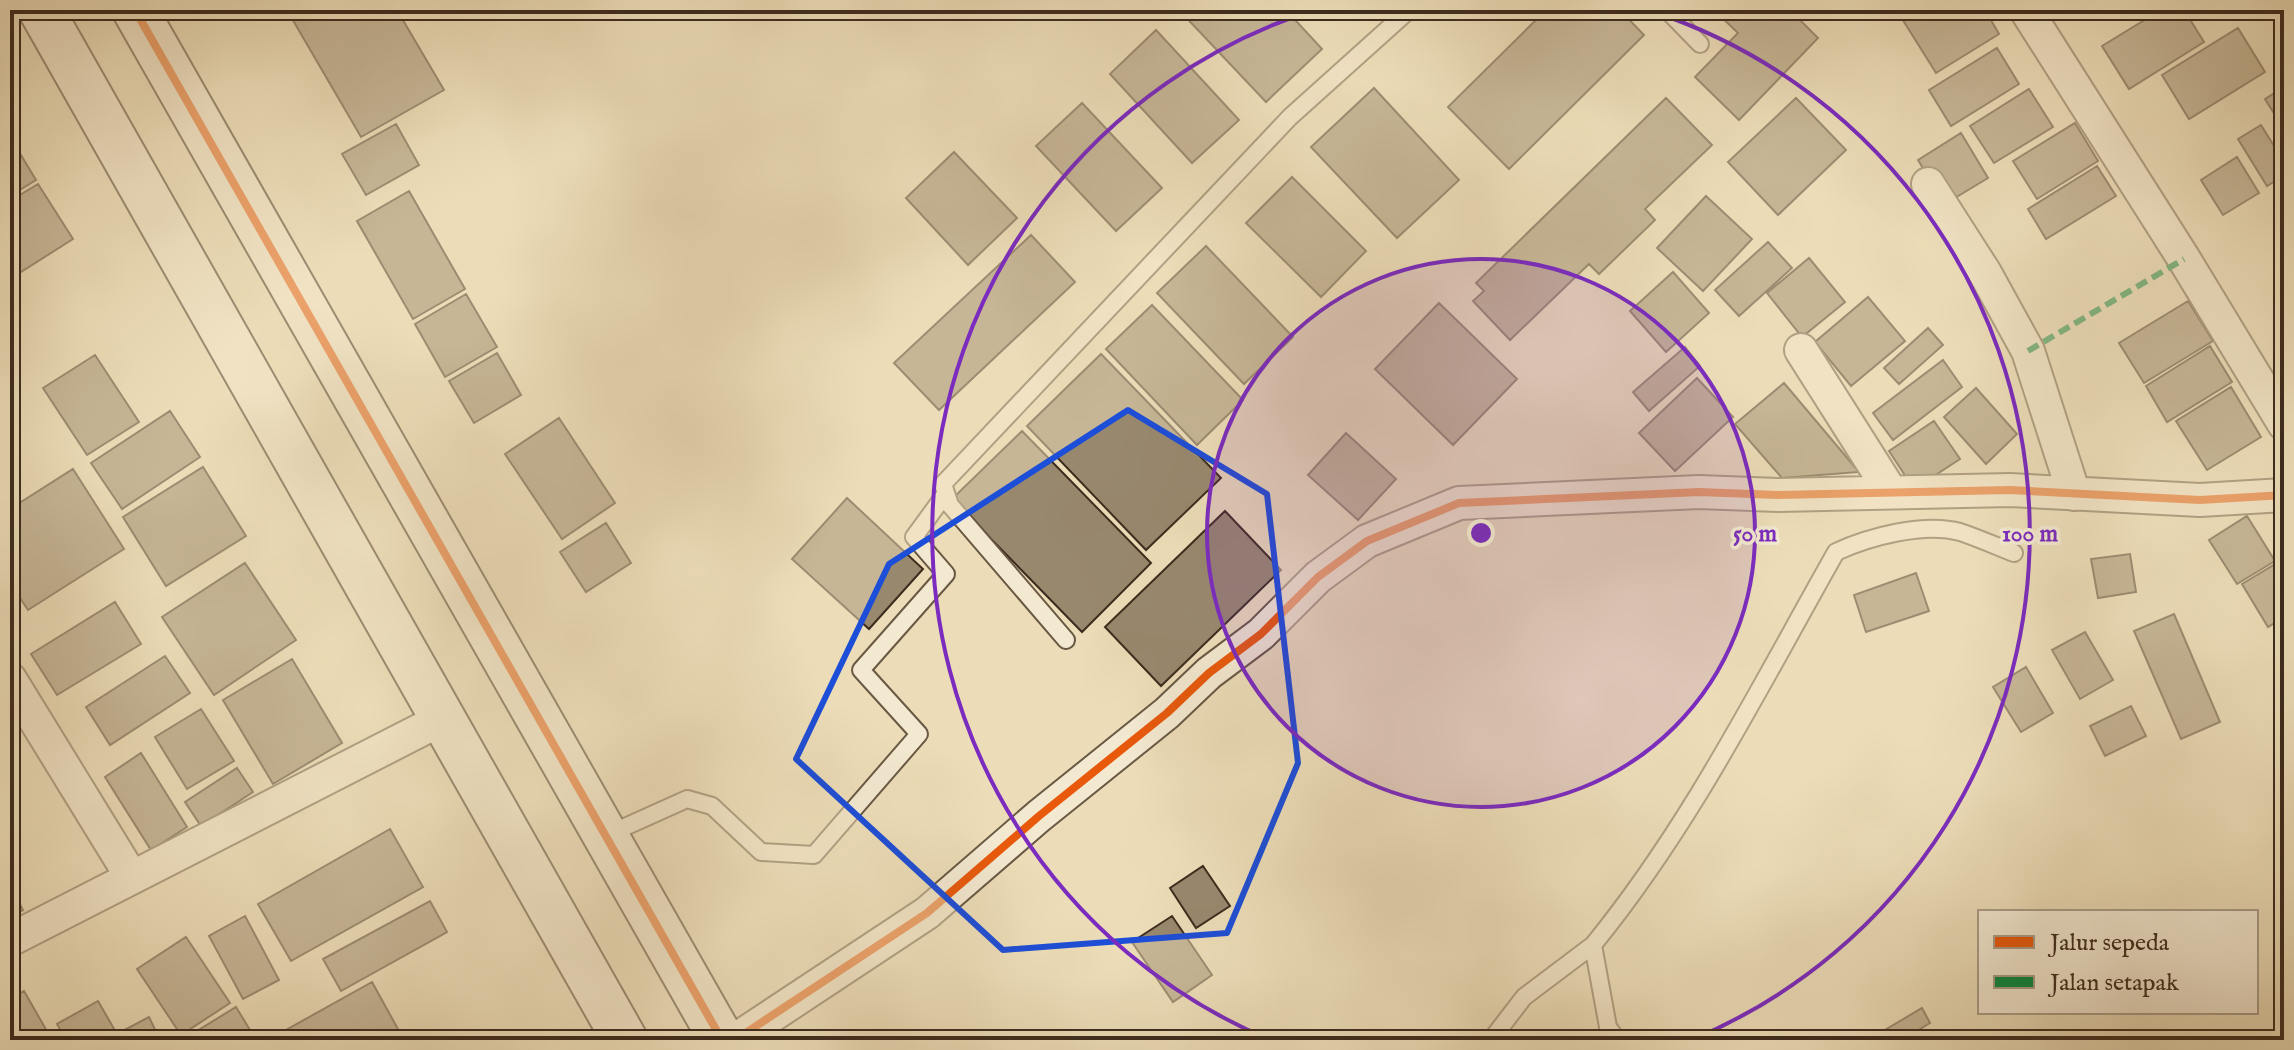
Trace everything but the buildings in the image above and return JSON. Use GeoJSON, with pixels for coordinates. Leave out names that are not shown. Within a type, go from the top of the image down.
{"type":"FeatureCollection","features":[{"type":"Feature","properties":{"kind":"street"},"geometry":{"type":"LineString","coordinates":[[41,10],[625,1040]]}},
{"type":"Feature","properties":{"kind":"street"},"geometry":{"type":"LineString","coordinates":[[135,10],[722,1040]]}},
{"type":"Feature","properties":{"kind":"street"},"geometry":{"type":"LineString","coordinates":[[2026,10],[2284,424]]}},
{"type":"Feature","properties":{"kind":"street"},"geometry":{"type":"LineString","coordinates":[[1928,184],[1985,273],[2028,351],[2074,494]]}},
{"type":"Feature","properties":{"kind":"street"},"geometry":{"type":"LineString","coordinates":[[1801,350],[1891,492]]}},
{"type":"Feature","properties":{"kind":"street"},"geometry":{"type":"LineString","coordinates":[[735,1040],[927,913],[1039,816],[1167,713],[1209,673],[1261,634],[1318,577],[1367,541],[1459,503],[1699,492],[1778,495],[1891,492],[2074,494],[2200,500],[2284,495]]}},
{"type":"Feature","properties":{"kind":"street"},"geometry":{"type":"LineString","coordinates":[[10,679],[131,876]]}},
{"type":"Feature","properties":{"kind":"street"},"geometry":{"type":"LineString","coordinates":[[10,940],[444,718]]}},
{"type":"Feature","properties":{"kind":"lane"},"geometry":{"type":"LineString","coordinates":[[1066,640],[944,496],[943,484],[949,474],[1290,117],[1409,10]]}},
{"type":"Feature","properties":{"kind":"lane"},"geometry":{"type":"LineString","coordinates":[[1667,10],[1700,44]]}},
{"type":"Feature","properties":{"kind":"lane"},"geometry":{"type":"LineString","coordinates":[[605,836],[687,799],[712,806],[761,852],[814,855],[919,734],[861,670],[946,574],[914,537],[944,496]]}},
{"type":"Feature","properties":{"kind":"lane"},"geometry":{"type":"LineString","coordinates":[[1491,1040],[1524,997],[1593,945],[1640,888],[1699,794],[1836,552],[1863,539],[1908,531],[1956,531],[2014,553]]}},
{"type":"Feature","properties":{"kind":"lane"},"geometry":{"type":"LineString","coordinates":[[1593,945],[1608,1027],[1617,1040]]}},
{"type":"Feature","properties":{"kind":"highlighted area"},"geometry":{"type":"Polygon","coordinates":[[[1128,410],[1267,494],[1298,763],[1227,933],[1003,950],[796,759],[889,564],[1128,410]]]}},
{"type":"Feature","properties":{"kind":"marked path"},"geometry":{"type":"LineString","coordinates":[[2028,351],[2184,259]]}},
{"type":"Feature","properties":{"kind":"cycle path"},"geometry":{"type":"LineString","coordinates":[[135,10],[722,1040]]}},
{"type":"Feature","properties":{"kind":"cycle path"},"geometry":{"type":"LineString","coordinates":[[735,1040],[927,913],[1039,816],[1167,713],[1209,673],[1261,634],[1318,577],[1367,541],[1459,503],[1699,492],[1778,495],[2010,490],[2200,500],[2284,495]]}}]}
